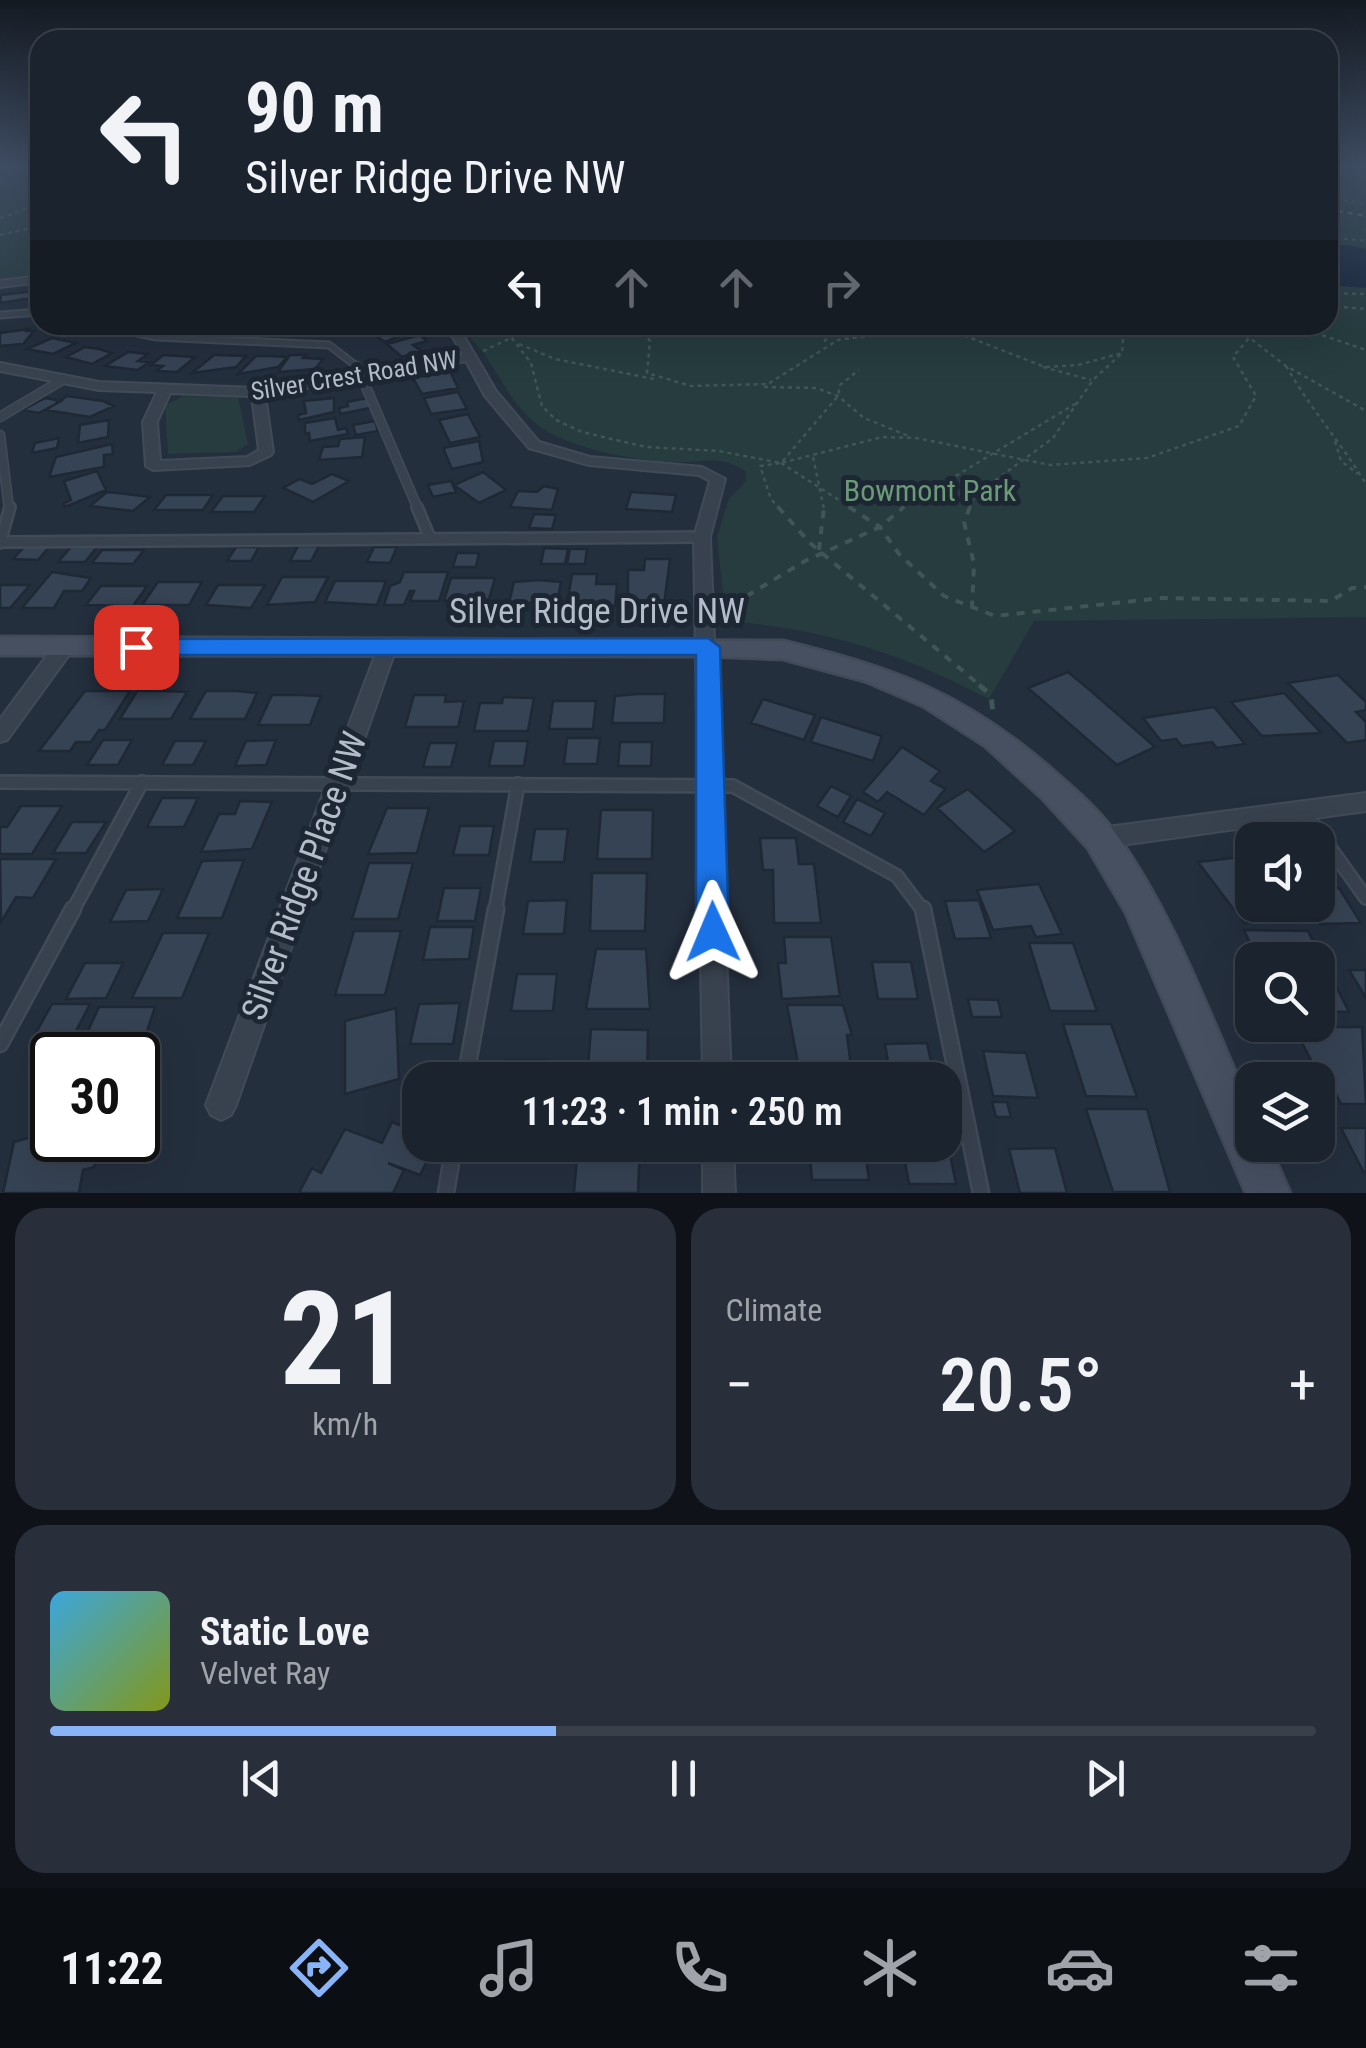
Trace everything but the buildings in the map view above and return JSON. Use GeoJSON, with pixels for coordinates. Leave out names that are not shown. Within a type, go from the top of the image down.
{"type":"FeatureCollection","features":[{"type":"Feature","properties":{"kind":"street"},"geometry":{"type":"LineString","coordinates":[[0,284],[30,280]]}},
{"type":"Feature","properties":{"kind":"street"},"geometry":{"type":"LineString","coordinates":[[458,335],[490,392],[534,445],[589,461],[702,471],[718,479],[702,537],[708,647],[716,1062]]}},
{"type":"Feature","properties":{"kind":"street","name":"Silver Crest Road NW"},"geometry":{"type":"LineString","coordinates":[[0,367],[164,391],[258,392],[470,357]]}},
{"type":"Feature","properties":{"kind":"street"},"geometry":{"type":"LineString","coordinates":[[164,391],[150,422],[153,466],[250,461],[266,452],[258,392]]}},
{"type":"Feature","properties":{"kind":"street","name":"Silver Ridge Drive NW"},"geometry":{"type":"LineString","coordinates":[[0,646],[708,647],[783,650],[873,673],[933,700],[995,738],[1100,838],[1169,962],[1268,1193]]}},
{"type":"Feature","properties":{"kind":"street"},"geometry":{"type":"LineString","coordinates":[[0,734],[64,646]]}},
{"type":"Feature","properties":{"kind":"street","name":"Silver Ridge Place NW"},"geometry":{"type":"LineString","coordinates":[[221,1105],[387,648]]}},
{"type":"Feature","properties":{"kind":"street"},"geometry":{"type":"LineString","coordinates":[[1100,838],[1366,802]]}},
{"type":"Feature","properties":{"kind":"street"},"geometry":{"type":"LineString","coordinates":[[719,1162],[720,1193]]}},
{"type":"Feature","properties":{"kind":"lane"},"geometry":{"type":"LineString","coordinates":[[0,315],[30,313]]}},
{"type":"Feature","properties":{"kind":"lane"},"geometry":{"type":"LineString","coordinates":[[147,335],[329,345],[350,358],[364,375],[430,538]]}},
{"type":"Feature","properties":{"kind":"lane"},"geometry":{"type":"LineString","coordinates":[[0,417],[64,379]]}},
{"type":"Feature","properties":{"kind":"lane"},"geometry":{"type":"LineString","coordinates":[[0,435],[10,506],[0,543],[702,537]]}},
{"type":"Feature","properties":{"kind":"lane"},"geometry":{"type":"LineString","coordinates":[[0,782],[733,786],[897,876],[923,908],[981,1193]]}},
{"type":"Feature","properties":{"kind":"lane"},"geometry":{"type":"LineString","coordinates":[[0,1044],[142,782]]}},
{"type":"Feature","properties":{"kind":"lane"},"geometry":{"type":"LineString","coordinates":[[469,1062],[518,784]]}},
{"type":"Feature","properties":{"kind":"lane"},"geometry":{"type":"LineString","coordinates":[[1302,808],[1366,898]]}},
{"type":"Feature","properties":{"kind":"lane"},"geometry":{"type":"LineString","coordinates":[[446,1193],[451,1162]]}},
{"type":"Feature","properties":{"kind":"path"},"geometry":{"type":"LineString","coordinates":[[1,234],[30,228]]}},
{"type":"Feature","properties":{"kind":"path"},"geometry":{"type":"LineString","coordinates":[[1338,238],[1364,241]]}},
{"type":"Feature","properties":{"kind":"path"},"geometry":{"type":"LineString","coordinates":[[1338,293],[1366,294]]}},
{"type":"Feature","properties":{"kind":"path"},"geometry":{"type":"LineString","coordinates":[[1338,307],[1366,310]]}},
{"type":"Feature","properties":{"kind":"path"},"geometry":{"type":"LineString","coordinates":[[646,335],[650,341],[647,373],[654,380]]}},
{"type":"Feature","properties":{"kind":"path"},"geometry":{"type":"LineString","coordinates":[[758,386],[779,381],[828,335]]}},
{"type":"Feature","properties":{"kind":"path"},"geometry":{"type":"LineString","coordinates":[[822,344],[888,335]]}},
{"type":"Feature","properties":{"kind":"path"},"geometry":{"type":"LineString","coordinates":[[966,335],[1033,365],[1093,380]]}},
{"type":"Feature","properties":{"kind":"path"},"geometry":{"type":"LineString","coordinates":[[972,609],[974,564],[964,522],[974,496],[1053,438],[1093,380],[1122,353],[1123,335]]}},
{"type":"Feature","properties":{"kind":"path"},"geometry":{"type":"LineString","coordinates":[[1245,335],[1286,366],[1366,411]]}},
{"type":"Feature","properties":{"kind":"path"},"geometry":{"type":"LineString","coordinates":[[1330,335],[1366,350]]}},
{"type":"Feature","properties":{"kind":"path"},"geometry":{"type":"LineString","coordinates":[[486,350],[514,337],[531,362],[542,406],[556,420],[582,432],[646,447],[718,451],[780,463],[880,528],[899,554],[944,596],[995,616],[1162,598],[1325,601],[1339,598],[1352,588],[1366,587]]}},
{"type":"Feature","properties":{"kind":"path"},"geometry":{"type":"LineString","coordinates":[[518,343],[555,359],[654,380],[709,387],[816,388],[838,396],[864,418],[916,438],[1050,465],[1147,458],[1239,426],[1256,396],[1234,357],[1249,338]]}},
{"type":"Feature","properties":{"kind":"path"},"geometry":{"type":"LineString","coordinates":[[1033,365],[1076,367],[1122,353]]}},
{"type":"Feature","properties":{"kind":"path"},"geometry":{"type":"LineString","coordinates":[[1286,366],[1366,484]]}},
{"type":"Feature","properties":{"kind":"path"},"geometry":{"type":"LineString","coordinates":[[780,463],[838,396],[840,385],[859,370]]}},
{"type":"Feature","properties":{"kind":"path"},"geometry":{"type":"LineString","coordinates":[[732,623],[740,600],[821,551],[880,528],[912,501],[1075,404]]}},
{"type":"Feature","properties":{"kind":"path"},"geometry":{"type":"LineString","coordinates":[[916,438],[882,437],[813,457],[760,466],[766,490],[781,512],[821,551],[991,695],[995,738]]}},
{"type":"Feature","properties":{"kind":"path"},"geometry":{"type":"LineString","coordinates":[[1334,441],[1341,461],[1358,474]]}},
{"type":"Feature","properties":{"kind":"path"},"geometry":{"type":"LineString","coordinates":[[813,457],[824,506],[821,551]]}},
{"type":"Feature","properties":{"kind":"green space"},"geometry":{"type":"Polygon","coordinates":[[[0,222],[30,222],[30,277],[0,281],[0,222]]]}},
{"type":"Feature","properties":{"kind":"green space","name":"Bowmont Park"},"geometry":{"type":"Polygon","coordinates":[[[1338,222],[1366,222],[1366,617],[1034,621],[989,699],[925,669],[862,646],[797,630],[726,621],[717,537],[729,499],[746,481],[745,471],[726,462],[624,457],[550,433],[521,409],[469,336],[1338,335],[1338,222]]]}},
{"type":"Feature","properties":{"kind":"green space"},"geometry":{"type":"Polygon","coordinates":[[[184,396],[238,397],[248,444],[236,452],[168,454],[165,405],[184,396]]]}},
{"type":"Feature","properties":{"kind":"water"},"geometry":{"type":"Polygon","coordinates":[[[1338,244],[1366,249],[1366,288],[1338,286],[1338,244]]]}},
{"type":"Feature","properties":{"kind":"route"},"geometry":{"type":"LineString","coordinates":[[136,647],[708,647],[713,932]]}}]}
